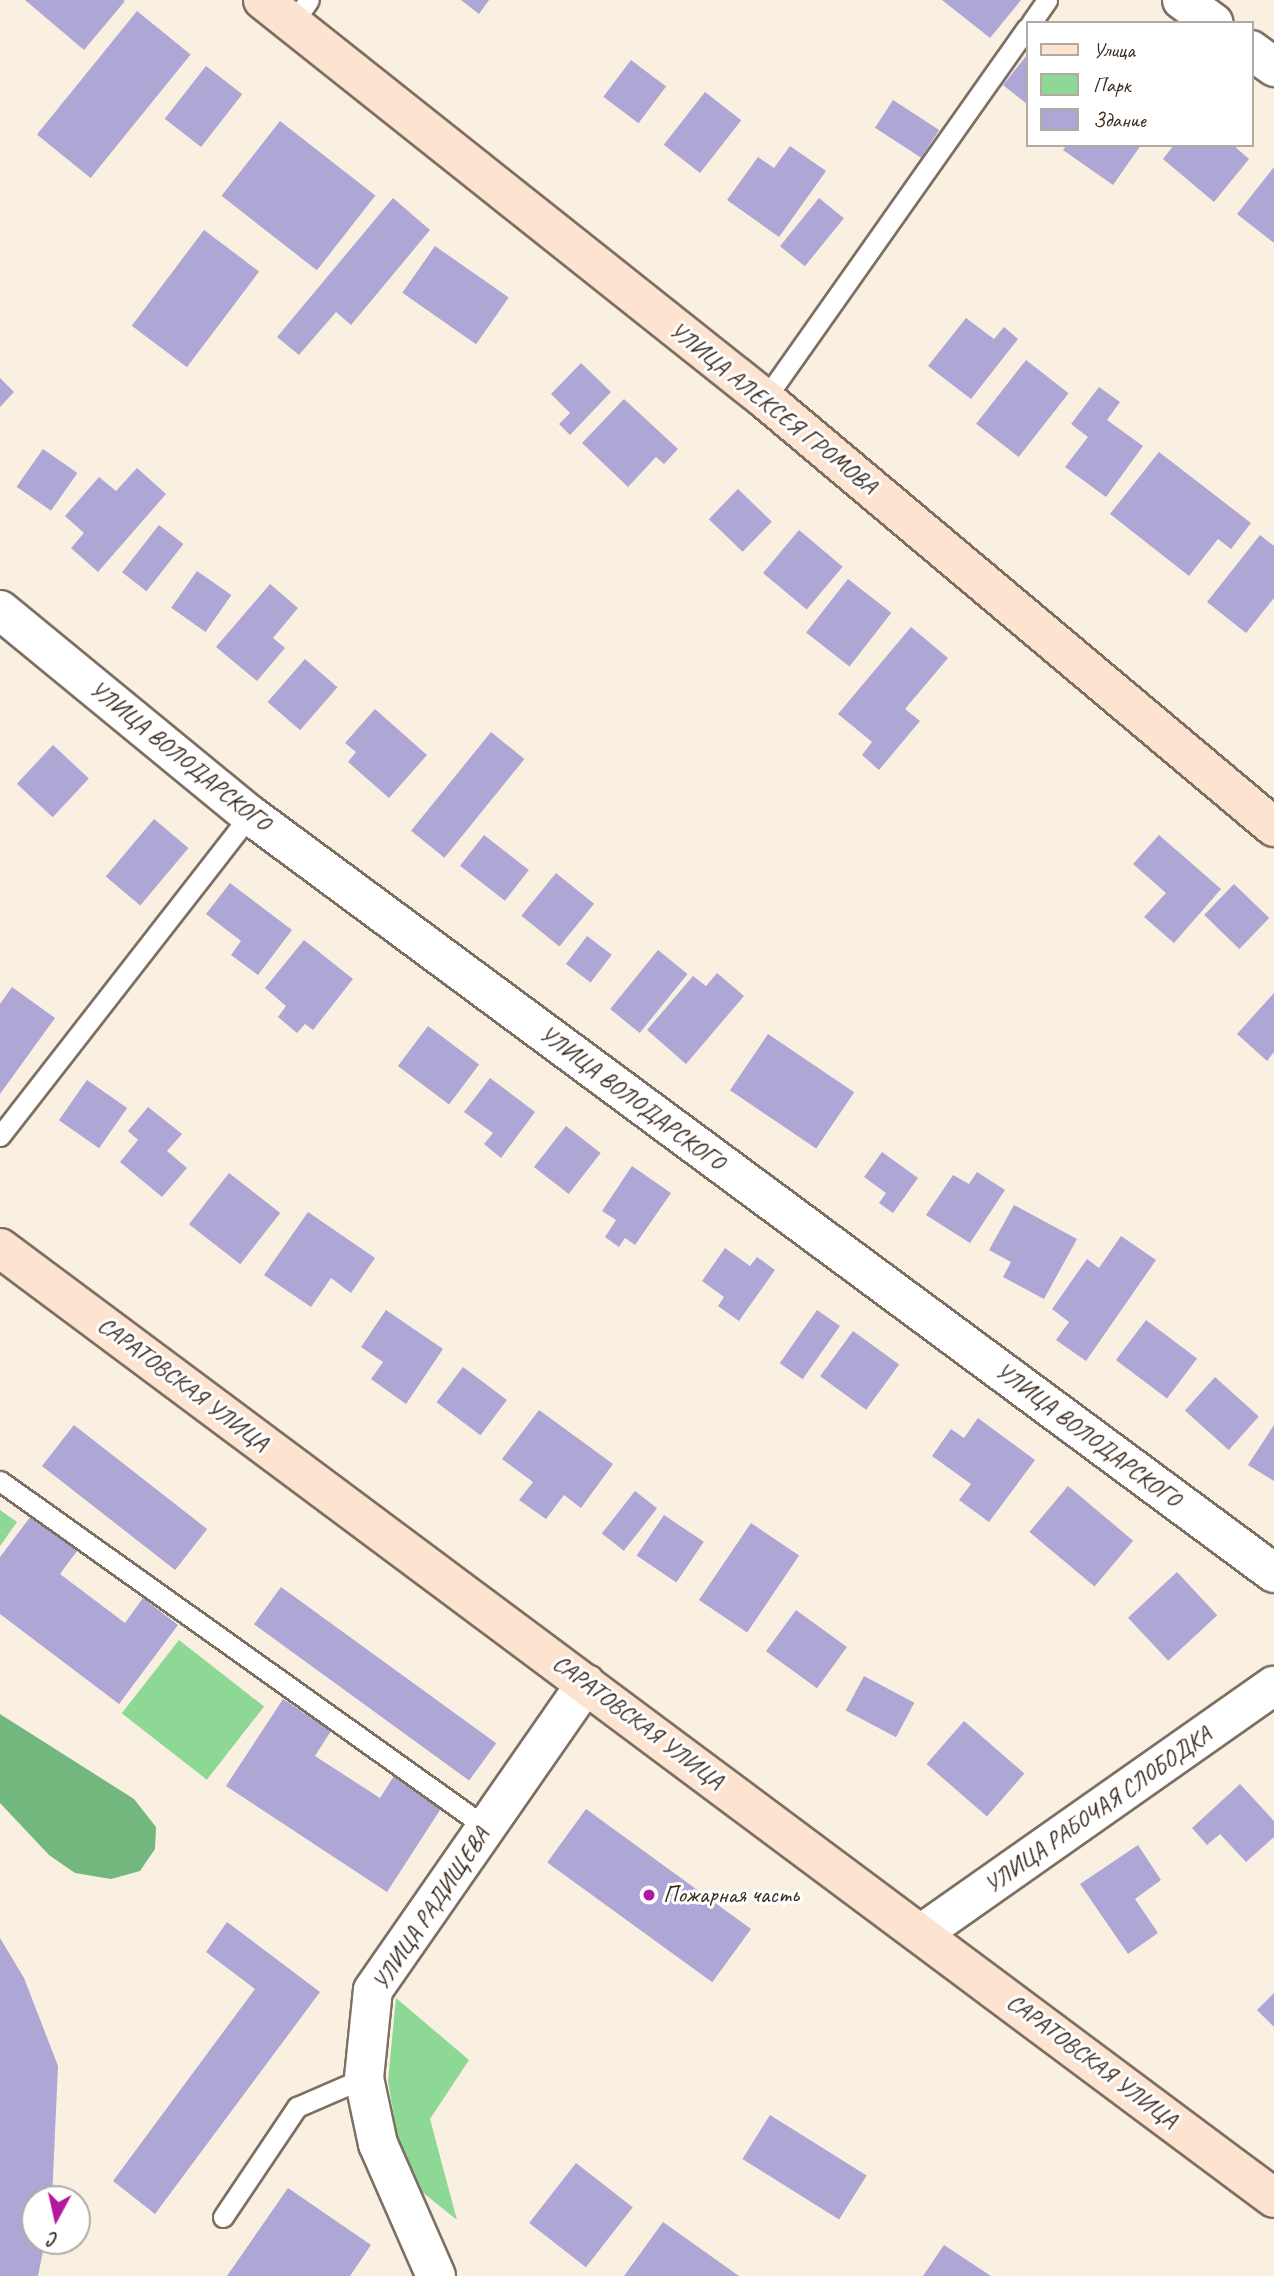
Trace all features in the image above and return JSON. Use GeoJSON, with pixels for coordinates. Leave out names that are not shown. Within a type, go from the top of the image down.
{"type":"FeatureCollection","features":[{"type":"Feature","properties":{"kind":"street","name":"УЛИЦА АЛЕКСЕЯ ГРОМОВА"},"geometry":{"type":"LineString","coordinates":[[263,0],[301,12],[1274,827]]}},
{"type":"Feature","properties":{"kind":"street"},"geometry":{"type":"LineString","coordinates":[[1182,0],[1210,21]]}},
{"type":"Feature","properties":{"kind":"street"},"geometry":{"type":"LineString","coordinates":[[1253,51],[1274,67]]}},
{"type":"Feature","properties":{"kind":"street","name":"УЛИЦА ВОЛОДАРСКОГО"},"geometry":{"type":"LineString","coordinates":[[0,610],[250,815],[1274,1573]]}},
{"type":"Feature","properties":{"kind":"street","name":"САРАТОВСКАЯ УЛИЦА"},"geometry":{"type":"LineString","coordinates":[[0,1248],[1274,2198]]}},
{"type":"Feature","properties":{"kind":"street","name":"УЛИЦА РАДИЩЕВА"},"geometry":{"type":"LineString","coordinates":[[436,2276],[377,2144],[364,2078],[373,1990],[586,1684]]}},
{"type":"Feature","properties":{"kind":"street","name":"УЛИЦА РАБОЧАЯ СЛОБОДКА"},"geometry":{"type":"LineString","coordinates":[[922,1933],[1274,1686]]}},
{"type":"Feature","properties":{"kind":"lane"},"geometry":{"type":"LineString","coordinates":[[1032,21],[1047,0]]}},
{"type":"Feature","properties":{"kind":"lane"},"geometry":{"type":"LineString","coordinates":[[765,399],[1026,30]]}},
{"type":"Feature","properties":{"kind":"lane"},"geometry":{"type":"LineString","coordinates":[[0,1136],[250,815]]}},
{"type":"Feature","properties":{"kind":"lane"},"geometry":{"type":"LineString","coordinates":[[0,1481],[487,1828]]}},
{"type":"Feature","properties":{"kind":"lane"},"geometry":{"type":"LineString","coordinates":[[223,2217],[297,2107],[364,2078]]}},
{"type":"Feature","properties":{"kind":"green space"},"geometry":{"type":"Polygon","coordinates":[[[0,1510],[17,1522],[0,1546],[0,1510]]]}},
{"type":"Feature","properties":{"kind":"green space"},"geometry":{"type":"Polygon","coordinates":[[[179,1640],[264,1706],[207,1780],[122,1713],[179,1640]]]}},
{"type":"Feature","properties":{"kind":"green space"},"geometry":{"type":"Polygon","coordinates":[[[0,1714],[134,1799],[156,1827],[155,1849],[140,1871],[111,1879],[75,1873],[49,1855],[0,1803],[0,1714]]]}},
{"type":"Feature","properties":{"kind":"green space"},"geometry":{"type":"Polygon","coordinates":[[[396,1998],[469,2060],[430,2119],[457,2220],[411,2183],[400,2152],[388,2081],[396,1998]]]}},
{"type":"Feature","properties":{"kind":"building"},"geometry":{"type":"Polygon","coordinates":[[[25,0],[123,0],[125,1],[84,50],[25,0]]]}},
{"type":"Feature","properties":{"kind":"building"},"geometry":{"type":"Polygon","coordinates":[[[461,0],[489,0],[479,14],[461,0]]]}},
{"type":"Feature","properties":{"kind":"building"},"geometry":{"type":"Polygon","coordinates":[[[942,0],[1021,0],[990,38],[942,0]]]}},
{"type":"Feature","properties":{"kind":"building"},"geometry":{"type":"Polygon","coordinates":[[[137,11],[191,54],[91,178],[37,135],[137,11]]]}},
{"type":"Feature","properties":{"kind":"building"},"geometry":{"type":"Polygon","coordinates":[[[1026,56],[1026,103],[1003,85],[1026,56]]]}},
{"type":"Feature","properties":{"kind":"building"},"geometry":{"type":"Polygon","coordinates":[[[631,60],[666,86],[638,123],[603,97],[631,60]]]}},
{"type":"Feature","properties":{"kind":"building"},"geometry":{"type":"Polygon","coordinates":[[[206,66],[242,94],[201,147],[165,119],[206,66]]]}},
{"type":"Feature","properties":{"kind":"building"},"geometry":{"type":"Polygon","coordinates":[[[705,92],[741,120],[700,173],[664,145],[705,92]]]}},
{"type":"Feature","properties":{"kind":"building"},"geometry":{"type":"Polygon","coordinates":[[[893,100],[939,130],[921,158],[875,128],[893,100]]]}},
{"type":"Feature","properties":{"kind":"building"},"geometry":{"type":"Polygon","coordinates":[[[280,121],[375,195],[317,270],[222,196],[280,121]]]}},
{"type":"Feature","properties":{"kind":"building"},"geometry":{"type":"Polygon","coordinates":[[[790,146],[826,171],[779,237],[727,200],[758,157],[774,168],[790,146]]]}},
{"type":"Feature","properties":{"kind":"building"},"geometry":{"type":"Polygon","coordinates":[[[1065,147],[1140,147],[1113,185],[1063,150],[1065,147]]]}},
{"type":"Feature","properties":{"kind":"building"},"geometry":{"type":"Polygon","coordinates":[[[1172,147],[1235,147],[1249,159],[1214,202],[1163,159],[1172,147]]]}},
{"type":"Feature","properties":{"kind":"building"},"geometry":{"type":"Polygon","coordinates":[[[1274,167],[1274,243],[1237,214],[1274,167]]]}},
{"type":"Feature","properties":{"kind":"building"},"geometry":{"type":"Polygon","coordinates":[[[393,198],[430,230],[351,325],[336,312],[299,355],[277,337],[393,198]]]}},
{"type":"Feature","properties":{"kind":"building"},"geometry":{"type":"Polygon","coordinates":[[[819,198],[844,218],[805,266],[780,246],[819,198]]]}},
{"type":"Feature","properties":{"kind":"building"},"geometry":{"type":"Polygon","coordinates":[[[204,230],[259,272],[187,367],[132,326],[204,230]]]}},
{"type":"Feature","properties":{"kind":"building"},"geometry":{"type":"Polygon","coordinates":[[[435,246],[509,298],[476,344],[402,293],[435,246]]]}},
{"type":"Feature","properties":{"kind":"building"},"geometry":{"type":"Polygon","coordinates":[[[966,318],[994,339],[1004,327],[1018,339],[971,399],[928,366],[966,318]]]}},
{"type":"Feature","properties":{"kind":"building"},"geometry":{"type":"Polygon","coordinates":[[[1026,360],[1069,393],[1019,457],[976,424],[1026,360]]]}},
{"type":"Feature","properties":{"kind":"building"},"geometry":{"type":"Polygon","coordinates":[[[581,363],[611,392],[570,435],[559,424],[570,413],[551,394],[581,363]]]}},
{"type":"Feature","properties":{"kind":"building"},"geometry":{"type":"Polygon","coordinates":[[[0,378],[14,392],[0,407],[0,378]]]}},
{"type":"Feature","properties":{"kind":"building"},"geometry":{"type":"Polygon","coordinates":[[[1099,387],[1120,402],[1107,420],[1143,446],[1106,497],[1065,467],[1088,437],[1071,424],[1099,387]]]}},
{"type":"Feature","properties":{"kind":"building"},"geometry":{"type":"Polygon","coordinates":[[[624,399],[678,449],[664,464],[656,457],[628,487],[582,443],[624,399]]]}},
{"type":"Feature","properties":{"kind":"building"},"geometry":{"type":"Polygon","coordinates":[[[43,449],[77,473],[51,511],[17,487],[43,449]]]}},
{"type":"Feature","properties":{"kind":"building"},"geometry":{"type":"Polygon","coordinates":[[[1159,452],[1251,523],[1231,549],[1218,539],[1189,576],[1110,514],[1159,452]]]}},
{"type":"Feature","properties":{"kind":"building"},"geometry":{"type":"Polygon","coordinates":[[[137,468],[166,494],[98,572],[71,548],[84,533],[65,516],[99,477],[116,491],[137,468]]]}},
{"type":"Feature","properties":{"kind":"building"},"geometry":{"type":"Polygon","coordinates":[[[738,489],[772,522],[743,552],[709,519],[738,489]]]}},
{"type":"Feature","properties":{"kind":"building"},"geometry":{"type":"Polygon","coordinates":[[[159,525],[183,544],[146,591],[122,572],[159,525]]]}},
{"type":"Feature","properties":{"kind":"building"},"geometry":{"type":"Polygon","coordinates":[[[799,530],[843,567],[807,610],[763,573],[799,530]]]}},
{"type":"Feature","properties":{"kind":"building"},"geometry":{"type":"Polygon","coordinates":[[[1260,535],[1274,546],[1274,598],[1246,633],[1207,602],[1260,535]]]}},
{"type":"Feature","properties":{"kind":"building"},"geometry":{"type":"Polygon","coordinates":[[[197,571],[231,595],[206,632],[171,608],[197,571]]]}},
{"type":"Feature","properties":{"kind":"building"},"geometry":{"type":"Polygon","coordinates":[[[848,579],[891,613],[849,666],[806,633],[848,579]]]}},
{"type":"Feature","properties":{"kind":"building"},"geometry":{"type":"Polygon","coordinates":[[[270,584],[298,608],[273,638],[285,648],[257,681],[216,647],[270,584]]]}},
{"type":"Feature","properties":{"kind":"building"},"geometry":{"type":"Polygon","coordinates":[[[911,627],[948,658],[905,709],[920,721],[879,770],[862,755],[872,742],[838,714],[911,627]]]}},
{"type":"Feature","properties":{"kind":"building"},"geometry":{"type":"Polygon","coordinates":[[[305,659],[337,687],[300,730],[268,702],[305,659]]]}},
{"type":"Feature","properties":{"kind":"building"},"geometry":{"type":"Polygon","coordinates":[[[375,709],[427,755],[389,798],[348,762],[356,752],[345,743],[375,709]]]}},
{"type":"Feature","properties":{"kind":"building"},"geometry":{"type":"Polygon","coordinates":[[[491,732],[524,759],[444,858],[411,831],[491,732]]]}},
{"type":"Feature","properties":{"kind":"building"},"geometry":{"type":"Polygon","coordinates":[[[53,745],[89,778],[53,817],[17,784],[53,745]]]}},
{"type":"Feature","properties":{"kind":"building"},"geometry":{"type":"Polygon","coordinates":[[[154,819],[188,848],[140,905],[106,876],[154,819]]]}},
{"type":"Feature","properties":{"kind":"building"},"geometry":{"type":"Polygon","coordinates":[[[484,835],[529,870],[505,901],[460,866],[484,835]]]}},
{"type":"Feature","properties":{"kind":"building"},"geometry":{"type":"Polygon","coordinates":[[[1159,835],[1221,889],[1174,943],[1144,917],[1166,893],[1133,864],[1159,835]]]}},
{"type":"Feature","properties":{"kind":"building"},"geometry":{"type":"Polygon","coordinates":[[[556,873],[594,904],[559,947],[521,916],[556,873]]]}},
{"type":"Feature","properties":{"kind":"building"},"geometry":{"type":"Polygon","coordinates":[[[230,883],[292,930],[258,975],[231,955],[241,941],[206,914],[230,883]]]}},
{"type":"Feature","properties":{"kind":"building"},"geometry":{"type":"Polygon","coordinates":[[[1234,884],[1269,918],[1239,949],[1204,915],[1234,884]]]}},
{"type":"Feature","properties":{"kind":"building"},"geometry":{"type":"Polygon","coordinates":[[[587,936],[612,955],[591,983],[566,964],[587,936]]]}},
{"type":"Feature","properties":{"kind":"building"},"geometry":{"type":"Polygon","coordinates":[[[304,940],[353,979],[313,1030],[305,1024],[297,1033],[278,1017],[286,1006],[265,988],[304,940]]]}},
{"type":"Feature","properties":{"kind":"building"},"geometry":{"type":"Polygon","coordinates":[[[658,950],[688,974],[640,1033],[610,1009],[658,950]]]}},
{"type":"Feature","properties":{"kind":"building"},"geometry":{"type":"Polygon","coordinates":[[[717,973],[744,996],[686,1064],[647,1030],[693,976],[706,986],[717,973]]]}},
{"type":"Feature","properties":{"kind":"building"},"geometry":{"type":"Polygon","coordinates":[[[12,987],[55,1018],[0,1094],[0,1004],[12,987]]]}},
{"type":"Feature","properties":{"kind":"building"},"geometry":{"type":"Polygon","coordinates":[[[1274,993],[1274,1052],[1267,1061],[1237,1034],[1274,993]]]}},
{"type":"Feature","properties":{"kind":"building"},"geometry":{"type":"Polygon","coordinates":[[[428,1026],[479,1065],[449,1104],[398,1066],[428,1026]]]}},
{"type":"Feature","properties":{"kind":"building"},"geometry":{"type":"Polygon","coordinates":[[[768,1034],[854,1092],[816,1149],[730,1090],[768,1034]]]}},
{"type":"Feature","properties":{"kind":"building"},"geometry":{"type":"Polygon","coordinates":[[[490,1078],[535,1112],[501,1158],[484,1144],[493,1133],[464,1112],[490,1078]]]}},
{"type":"Feature","properties":{"kind":"building"},"geometry":{"type":"Polygon","coordinates":[[[87,1080],[127,1108],[99,1148],[59,1120],[87,1080]]]}},
{"type":"Feature","properties":{"kind":"building"},"geometry":{"type":"Polygon","coordinates":[[[148,1107],[182,1134],[167,1151],[187,1168],[162,1197],[120,1162],[138,1140],[128,1131],[148,1107]]]}},
{"type":"Feature","properties":{"kind":"building"},"geometry":{"type":"Polygon","coordinates":[[[566,1126],[601,1153],[569,1194],[534,1167],[566,1126]]]}},
{"type":"Feature","properties":{"kind":"building"},"geometry":{"type":"Polygon","coordinates":[[[882,1152],[918,1178],[893,1213],[879,1203],[886,1193],[864,1177],[882,1152]]]}},
{"type":"Feature","properties":{"kind":"building"},"geometry":{"type":"Polygon","coordinates":[[[632,1166],[671,1193],[635,1245],[625,1238],[619,1247],[605,1237],[616,1220],[602,1211],[632,1166]]]}},
{"type":"Feature","properties":{"kind":"building"},"geometry":{"type":"Polygon","coordinates":[[[977,1172],[1005,1190],[970,1243],[926,1215],[953,1175],[969,1184],[977,1172]]]}},
{"type":"Feature","properties":{"kind":"building"},"geometry":{"type":"Polygon","coordinates":[[[229,1173],[280,1213],[240,1264],[189,1224],[229,1173]]]}},
{"type":"Feature","properties":{"kind":"building"},"geometry":{"type":"Polygon","coordinates":[[[1014,1205],[1077,1239],[1044,1299],[1003,1277],[1011,1262],[989,1250],[1014,1205]]]}},
{"type":"Feature","properties":{"kind":"building"},"geometry":{"type":"Polygon","coordinates":[[[308,1212],[375,1258],[351,1293],[331,1278],[311,1307],[264,1275],[308,1212]]]}},
{"type":"Feature","properties":{"kind":"building"},"geometry":{"type":"Polygon","coordinates":[[[1121,1236],[1156,1260],[1086,1361],[1056,1340],[1069,1322],[1052,1309],[1087,1259],[1099,1268],[1121,1236]]]}},
{"type":"Feature","properties":{"kind":"building"},"geometry":{"type":"Polygon","coordinates":[[[725,1248],[750,1266],[757,1257],[775,1270],[739,1321],[718,1306],[724,1297],[702,1281],[725,1248]]]}},
{"type":"Feature","properties":{"kind":"building"},"geometry":{"type":"Polygon","coordinates":[[[386,1310],[443,1349],[406,1404],[371,1379],[383,1362],[361,1347],[386,1310]]]}},
{"type":"Feature","properties":{"kind":"building"},"geometry":{"type":"Polygon","coordinates":[[[817,1310],[840,1326],[803,1379],[780,1363],[817,1310]]]}},
{"type":"Feature","properties":{"kind":"building"},"geometry":{"type":"Polygon","coordinates":[[[1146,1320],[1197,1359],[1167,1398],[1116,1360],[1146,1320]]]}},
{"type":"Feature","properties":{"kind":"building"},"geometry":{"type":"Polygon","coordinates":[[[853,1331],[899,1365],[866,1410],[820,1376],[853,1331]]]}},
{"type":"Feature","properties":{"kind":"building"},"geometry":{"type":"Polygon","coordinates":[[[463,1367],[507,1400],[480,1435],[437,1402],[463,1367]]]}},
{"type":"Feature","properties":{"kind":"building"},"geometry":{"type":"Polygon","coordinates":[[[1215,1377],[1259,1416],[1229,1450],[1185,1410],[1215,1377]]]}},
{"type":"Feature","properties":{"kind":"building"},"geometry":{"type":"Polygon","coordinates":[[[539,1410],[613,1464],[581,1508],[564,1495],[546,1519],[519,1500],[533,1482],[502,1459],[539,1410]]]}},
{"type":"Feature","properties":{"kind":"building"},"geometry":{"type":"Polygon","coordinates":[[[978,1418],[1035,1460],[989,1522],[959,1500],[971,1484],[932,1456],[951,1429],[964,1438],[978,1418]]]}},
{"type":"Feature","properties":{"kind":"building"},"geometry":{"type":"Polygon","coordinates":[[[74,1425],[207,1529],[175,1570],[42,1466],[74,1425]]]}},
{"type":"Feature","properties":{"kind":"building"},"geometry":{"type":"Polygon","coordinates":[[[1274,1425],[1274,1481],[1248,1465],[1274,1425]]]}},
{"type":"Feature","properties":{"kind":"building"},"geometry":{"type":"Polygon","coordinates":[[[1068,1486],[1133,1541],[1095,1587],[1029,1532],[1068,1486]]]}},
{"type":"Feature","properties":{"kind":"building"},"geometry":{"type":"Polygon","coordinates":[[[635,1491],[657,1508],[624,1551],[602,1534],[635,1491]]]}},
{"type":"Feature","properties":{"kind":"building"},"geometry":{"type":"Polygon","coordinates":[[[664,1515],[704,1542],[676,1582],[637,1556],[664,1515]]]}},
{"type":"Feature","properties":{"kind":"building"},"geometry":{"type":"Polygon","coordinates":[[[31,1516],[77,1551],[60,1574],[125,1623],[143,1598],[178,1625],[119,1704],[0,1614],[0,1557],[31,1516]]]}},
{"type":"Feature","properties":{"kind":"building"},"geometry":{"type":"Polygon","coordinates":[[[751,1523],[799,1555],[747,1633],[699,1600],[751,1523]]]}},
{"type":"Feature","properties":{"kind":"building"},"geometry":{"type":"Polygon","coordinates":[[[1177,1572],[1217,1615],[1168,1661],[1128,1618],[1177,1572]]]}},
{"type":"Feature","properties":{"kind":"building"},"geometry":{"type":"Polygon","coordinates":[[[281,1587],[496,1743],[469,1781],[254,1624],[281,1587]]]}},
{"type":"Feature","properties":{"kind":"building"},"geometry":{"type":"Polygon","coordinates":[[[796,1610],[847,1647],[817,1688],[766,1651],[796,1610]]]}},
{"type":"Feature","properties":{"kind":"building"},"geometry":{"type":"Polygon","coordinates":[[[864,1676],[914,1703],[896,1737],[846,1710],[864,1676]]]}},
{"type":"Feature","properties":{"kind":"building"},"geometry":{"type":"Polygon","coordinates":[[[283,1699],[331,1731],[315,1756],[380,1798],[394,1776],[442,1807],[387,1892],[226,1786],[283,1699]]]}},
{"type":"Feature","properties":{"kind":"building"},"geometry":{"type":"Polygon","coordinates":[[[964,1721],[1024,1773],[987,1817],[927,1764],[964,1721]]]}},
{"type":"Feature","properties":{"kind":"building"},"geometry":{"type":"Polygon","coordinates":[[[1240,1784],[1274,1821],[1274,1837],[1246,1862],[1220,1834],[1207,1845],[1192,1828],[1240,1784]]]}},
{"type":"Feature","properties":{"kind":"building","name":"Пожарная часть"},"geometry":{"type":"Polygon","coordinates":[[[586,1809],[751,1929],[712,1982],[547,1862],[586,1809]]]}},
{"type":"Feature","properties":{"kind":"building"},"geometry":{"type":"Polygon","coordinates":[[[1138,1845],[1161,1880],[1135,1899],[1158,1933],[1128,1954],[1080,1884],[1138,1845]]]}},
{"type":"Feature","properties":{"kind":"building"},"geometry":{"type":"Polygon","coordinates":[[[227,1922],[320,1992],[155,2214],[113,2181],[255,1989],[206,1952],[227,1922]]]}},
{"type":"Feature","properties":{"kind":"building"},"geometry":{"type":"Polygon","coordinates":[[[0,1938],[24,1978],[58,2066],[53,2185],[21,2185],[21,2255],[42,2255],[38,2276],[0,2276],[0,1938]]]}},
{"type":"Feature","properties":{"kind":"building"},"geometry":{"type":"Polygon","coordinates":[[[1274,1993],[1274,2027],[1257,2010],[1274,1993]]]}},
{"type":"Feature","properties":{"kind":"building"},"geometry":{"type":"Polygon","coordinates":[[[770,2115],[867,2175],[839,2220],[742,2159],[770,2115]]]}},
{"type":"Feature","properties":{"kind":"building"},"geometry":{"type":"Polygon","coordinates":[[[576,2163],[633,2207],[586,2267],[529,2223],[576,2163]]]}},
{"type":"Feature","properties":{"kind":"building"},"geometry":{"type":"Polygon","coordinates":[[[288,2188],[371,2245],[350,2276],[227,2276],[288,2188]]]}},
{"type":"Feature","properties":{"kind":"building"},"geometry":{"type":"Polygon","coordinates":[[[663,2222],[739,2276],[624,2276],[663,2222]]]}},
{"type":"Feature","properties":{"kind":"building"},"geometry":{"type":"Polygon","coordinates":[[[944,2245],[991,2276],[923,2276],[944,2245]]]}},
{"type":"Feature","properties":{"kind":"place","name":"Пожарная часть"},"geometry":{"type":"Point","coordinates":[649,1895]}}]}
